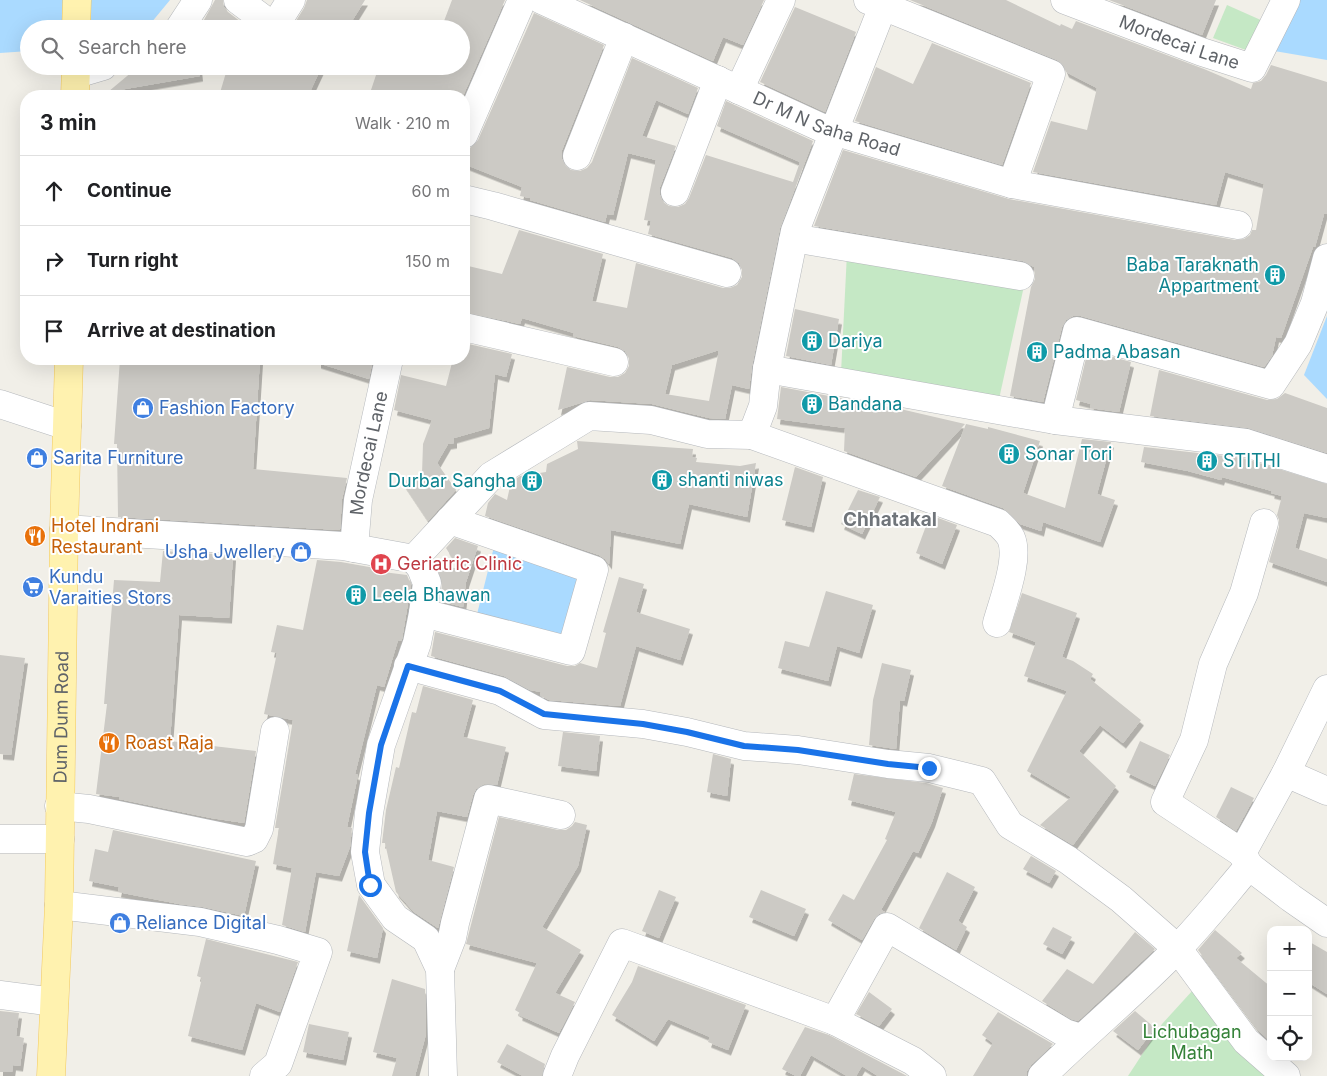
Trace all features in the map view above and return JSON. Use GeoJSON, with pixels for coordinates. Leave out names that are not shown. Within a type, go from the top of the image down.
{"type":"FeatureCollection","features":[{"type":"Feature","properties":{"kind":"main road"},"geometry":{"type":"LineString","coordinates":[[76,20],[77,0]]}},
{"type":"Feature","properties":{"kind":"main road","name":"Dum Dum Road"},"geometry":{"type":"LineString","coordinates":[[51,1076],[59,905],[64,529],[69,365]]}},
{"type":"Feature","properties":{"kind":"street"},"geometry":{"type":"LineString","coordinates":[[185,20],[198,0]]}},
{"type":"Feature","properties":{"kind":"street"},"geometry":{"type":"LineString","coordinates":[[238,0],[265,20]]}},
{"type":"Feature","properties":{"kind":"street"},"geometry":{"type":"LineString","coordinates":[[278,20],[291,0]]}},
{"type":"Feature","properties":{"kind":"street"},"geometry":{"type":"LineString","coordinates":[[470,120],[522,0]]}},
{"type":"Feature","properties":{"kind":"street","name":"Dr M N Saha Road"},"geometry":{"type":"LineString","coordinates":[[542,0],[834,132],[1012,184],[1238,225]]}},
{"type":"Feature","properties":{"kind":"street"},"geometry":{"type":"LineString","coordinates":[[675,192],[728,85],[782,0]]}},
{"type":"Feature","properties":{"kind":"street","name":"Mordecai Lane"},"geometry":{"type":"LineString","coordinates":[[1067,0],[1202,52],[1252,68],[1286,0]]}},
{"type":"Feature","properties":{"kind":"street"},"geometry":{"type":"LineString","coordinates":[[752,435],[763,406],[767,369],[795,231],[834,132],[876,3],[1051,74],[1012,184]]}},
{"type":"Feature","properties":{"kind":"street"},"geometry":{"type":"LineString","coordinates":[[577,156],[624,37]]}},
{"type":"Feature","properties":{"kind":"street"},"geometry":{"type":"LineString","coordinates":[[470,200],[727,273]]}},
{"type":"Feature","properties":{"kind":"street"},"geometry":{"type":"LineString","coordinates":[[794,241],[799,239],[1020,276]]}},
{"type":"Feature","properties":{"kind":"street"},"geometry":{"type":"LineString","coordinates":[[1055,420],[1078,331],[1271,385],[1298,344],[1315,303],[1327,258]]}},
{"type":"Feature","properties":{"kind":"street"},"geometry":{"type":"LineString","coordinates":[[470,328],[614,362]]}},
{"type":"Feature","properties":{"kind":"street","name":"Mordecai Lane"},"geometry":{"type":"LineString","coordinates":[[354,548],[358,500],[388,365]]}},
{"type":"Feature","properties":{"kind":"street"},"geometry":{"type":"LineString","coordinates":[[767,369],[1055,420],[1246,442],[1327,469]]}},
{"type":"Feature","properties":{"kind":"street"},"geometry":{"type":"LineString","coordinates":[[0,404],[67,426]]}},
{"type":"Feature","properties":{"kind":"street"},"geometry":{"type":"LineString","coordinates":[[414,558],[491,476],[589,416],[650,420],[707,434],[752,435],[998,523],[1007,531],[1011,538],[1014,546],[1014,559],[997,623]]}},
{"type":"Feature","properties":{"kind":"street"},"geometry":{"type":"LineString","coordinates":[[423,613],[571,651],[594,570],[450,520]]}},
{"type":"Feature","properties":{"kind":"street"},"geometry":{"type":"LineString","coordinates":[[1264,523],[1244,593],[1214,664],[1194,740],[1166,802],[1246,860],[1291,898],[1327,923]]}},
{"type":"Feature","properties":{"kind":"street"},"geometry":{"type":"LineString","coordinates":[[64,529],[354,548],[414,558],[421,568],[427,583],[423,613],[417,643],[381,745],[369,813],[365,852],[370,885],[395,918],[426,939],[440,969]]}},
{"type":"Feature","properties":{"kind":"street"},"geometry":{"type":"LineString","coordinates":[[408,666],[500,691],[544,714],[643,724],[687,732],[744,746],[798,750],[888,764],[929,768],[982,781],[1010,825],[1068,860],[1121,898],[1178,949],[1246,1040],[1286,1076]]}},
{"type":"Feature","properties":{"kind":"street"},"geometry":{"type":"LineString","coordinates":[[1042,1076],[1178,949],[1246,860],[1327,689]]}},
{"type":"Feature","properties":{"kind":"street"},"geometry":{"type":"LineString","coordinates":[[59,806],[89,809],[247,842],[254,839],[258,829],[275,731]]}},
{"type":"Feature","properties":{"kind":"street"},"geometry":{"type":"LineString","coordinates":[[1286,773],[1327,790]]}},
{"type":"Feature","properties":{"kind":"street"},"geometry":{"type":"LineString","coordinates":[[443,1076],[440,969],[452,938],[488,798],[561,815]]}},
{"type":"Feature","properties":{"kind":"street"},"geometry":{"type":"LineString","coordinates":[[0,839],[60,839]]}},
{"type":"Feature","properties":{"kind":"street"},"geometry":{"type":"LineString","coordinates":[[59,905],[200,922],[278,940],[318,952],[278,1064],[264,1076]]}},
{"type":"Feature","properties":{"kind":"street"},"geometry":{"type":"LineString","coordinates":[[835,1021],[887,927],[1065,1033],[1081,1038]]}},
{"type":"Feature","properties":{"kind":"street"},"geometry":{"type":"LineString","coordinates":[[557,1076],[565,1056],[622,943],[835,1021],[913,1061],[932,1076]]}},
{"type":"Feature","properties":{"kind":"street"},"geometry":{"type":"LineString","coordinates":[[0,995],[54,1002]]}},
{"type":"Feature","properties":{"kind":"green space"},"geometry":{"type":"Polygon","coordinates":[[[1227,5],[1263,21],[1254,53],[1213,38],[1227,5]]]}},
{"type":"Feature","properties":{"kind":"green space"},"geometry":{"type":"Polygon","coordinates":[[[847,253],[1024,286],[999,399],[841,373],[847,253]]]}},
{"type":"Feature","properties":{"kind":"green space","name":"Lichubagan Math"},"geometry":{"type":"Polygon","coordinates":[[[1193,990],[1276,1076],[1128,1076],[1162,1024],[1193,990]]]}},
{"type":"Feature","properties":{"kind":"water"},"geometry":{"type":"Polygon","coordinates":[[[0,0],[170,0],[153,20],[20,20],[20,52],[0,53],[0,0]]]}},
{"type":"Feature","properties":{"kind":"water"},"geometry":{"type":"Polygon","coordinates":[[[1296,0],[1327,0],[1327,60],[1268,50],[1296,0]]]}},
{"type":"Feature","properties":{"kind":"water"},"geometry":{"type":"Polygon","coordinates":[[[1327,316],[1327,399],[1304,375],[1327,316]]]}},
{"type":"Feature","properties":{"kind":"water"},"geometry":{"type":"Polygon","coordinates":[[[495,543],[584,575],[563,639],[476,618],[495,543]]]}},
{"type":"Feature","properties":{"kind":"building"},"geometry":{"type":"Polygon","coordinates":[[[215,0],[223,0],[224,7],[238,20],[204,20],[215,0]]]}},
{"type":"Feature","properties":{"kind":"building"},"geometry":{"type":"Polygon","coordinates":[[[307,0],[365,0],[353,20],[297,20],[307,0]]]}},
{"type":"Feature","properties":{"kind":"building"},"geometry":{"type":"Polygon","coordinates":[[[452,0],[505,0],[466,90],[371,90],[376,75],[470,75],[470,20],[444,20],[452,0]]]}},
{"type":"Feature","properties":{"kind":"building"},"geometry":{"type":"Polygon","coordinates":[[[580,0],[764,0],[743,45],[723,37],[713,61],[580,0]]]}},
{"type":"Feature","properties":{"kind":"building"},"geometry":{"type":"Polygon","coordinates":[[[910,0],[1006,0],[1060,26],[1061,24],[1072,29],[1076,21],[1204,69],[1251,89],[1253,83],[1261,81],[1266,75],[1271,65],[1327,82],[1327,214],[1324,214],[1315,247],[1313,247],[1281,338],[1276,337],[1272,356],[1264,367],[1081,316],[1073,316],[1066,320],[1062,327],[1043,402],[1010,396],[1031,287],[1035,279],[1034,267],[1023,261],[814,226],[843,150],[1009,199],[1235,240],[1244,239],[1250,235],[1252,230],[1256,230],[1264,184],[1225,172],[1216,205],[1033,172],[1051,121],[1087,130],[1097,88],[1066,72],[1063,65],[1057,60],[910,0]]]}},
{"type":"Feature","properties":{"kind":"building"},"geometry":{"type":"Polygon","coordinates":[[[1109,0],[1216,0],[1202,35],[1109,0]]]}},
{"type":"Feature","properties":{"kind":"building"},"geometry":{"type":"Polygon","coordinates":[[[795,7],[856,32],[825,112],[760,82],[795,7]]]}},
{"type":"Feature","properties":{"kind":"building"},"geometry":{"type":"Polygon","coordinates":[[[534,13],[604,45],[562,150],[562,159],[571,170],[580,171],[587,168],[592,162],[632,58],[698,88],[688,114],[656,100],[642,136],[676,146],[660,187],[660,195],[663,202],[669,206],[678,207],[685,204],[706,155],[793,182],[800,162],[717,126],[726,101],[813,141],[780,228],[749,389],[732,385],[725,419],[709,418],[652,404],[590,400],[558,410],[567,367],[610,377],[618,377],[625,373],[629,366],[629,358],[625,351],[618,347],[573,336],[574,333],[522,318],[520,324],[470,313],[470,266],[502,274],[519,230],[603,254],[592,301],[627,308],[636,263],[723,288],[737,285],[742,277],[742,270],[739,263],[732,258],[648,234],[651,221],[644,220],[656,160],[628,153],[613,215],[607,214],[605,222],[520,196],[522,187],[470,166],[470,148],[478,140],[534,13]],[[719,350],[672,365],[665,394],[709,401],[719,350]]]}},
{"type":"Feature","properties":{"kind":"building"},"geometry":{"type":"Polygon","coordinates":[[[932,43],[1031,83],[1002,165],[855,121],[876,67],[913,84],[932,43]]]}},
{"type":"Feature","properties":{"kind":"building"},"geometry":{"type":"Polygon","coordinates":[[[128,75],[200,75],[120,90],[110,90],[128,75]]]}},
{"type":"Feature","properties":{"kind":"building"},"geometry":{"type":"Polygon","coordinates":[[[225,75],[318,75],[311,90],[221,90],[225,75]]]}},
{"type":"Feature","properties":{"kind":"building","name":"Dariya"},"geometry":{"type":"Polygon","coordinates":[[[795,309],[839,319],[831,365],[786,356],[795,309]]]}},
{"type":"Feature","properties":{"kind":"building"},"geometry":{"type":"Polygon","coordinates":[[[470,344],[512,354],[506,377],[495,374],[489,428],[454,438],[454,443],[448,444],[437,463],[456,490],[428,521],[402,482],[422,474],[423,444],[432,420],[394,410],[401,375],[446,386],[451,365],[470,365],[470,344]]]}},
{"type":"Feature","properties":{"kind":"building"},"geometry":{"type":"Polygon","coordinates":[[[1088,350],[1131,362],[1119,412],[1090,408],[1091,404],[1076,400],[1088,350]]]}},
{"type":"Feature","properties":{"kind":"building"},"geometry":{"type":"Polygon","coordinates":[[[120,365],[260,365],[253,469],[347,478],[342,499],[340,530],[118,517],[117,444],[114,444],[120,365]]]}},
{"type":"Feature","properties":{"kind":"building"},"geometry":{"type":"Polygon","coordinates":[[[324,365],[372,365],[369,379],[324,365]]]}},
{"type":"Feature","properties":{"kind":"building"},"geometry":{"type":"Polygon","coordinates":[[[1159,370],[1267,400],[1277,399],[1285,393],[1327,408],[1327,453],[1248,428],[1150,416],[1159,370]]]}},
{"type":"Feature","properties":{"kind":"building"},"geometry":{"type":"Polygon","coordinates":[[[781,387],[896,408],[965,424],[916,477],[844,451],[845,428],[777,419],[781,387]]]}},
{"type":"Feature","properties":{"kind":"building"},"geometry":{"type":"Polygon","coordinates":[[[966,424],[988,429],[988,427],[1040,441],[1023,493],[1065,508],[1082,439],[1111,442],[1097,494],[1115,500],[1100,542],[1043,522],[1041,531],[1020,524],[1003,508],[942,486],[966,424]]]}},
{"type":"Feature","properties":{"kind":"building"},"geometry":{"type":"Polygon","coordinates":[[[577,441],[693,449],[692,457],[697,458],[696,462],[740,466],[756,463],[747,517],[689,504],[680,544],[611,530],[609,564],[599,555],[485,516],[488,503],[495,494],[507,500],[511,482],[520,476],[546,472],[547,464],[578,449],[577,441]]]}},
{"type":"Feature","properties":{"kind":"building"},"geometry":{"type":"Polygon","coordinates":[[[1144,447],[1243,458],[1327,484],[1327,518],[1304,513],[1295,548],[1327,559],[1327,582],[1269,562],[1279,527],[1277,515],[1282,496],[1271,493],[1272,491],[1222,477],[1221,480],[1188,471],[1141,462],[1144,447]]]}},
{"type":"Feature","properties":{"kind":"building"},"geometry":{"type":"Polygon","coordinates":[[[795,467],[823,477],[811,527],[782,520],[795,467]]]}},
{"type":"Feature","properties":{"kind":"building"},"geometry":{"type":"Polygon","coordinates":[[[858,490],[880,497],[862,534],[841,524],[858,490]]]}},
{"type":"Feature","properties":{"kind":"building"},"geometry":{"type":"Polygon","coordinates":[[[930,515],[957,525],[942,564],[916,553],[930,515]]]}},
{"type":"Feature","properties":{"kind":"building"},"geometry":{"type":"Polygon","coordinates":[[[455,538],[478,546],[466,582],[463,607],[440,601],[442,585],[436,564],[459,569],[446,548],[455,538]]]}},
{"type":"Feature","properties":{"kind":"building"},"geometry":{"type":"Polygon","coordinates":[[[163,551],[233,555],[229,618],[179,615],[170,741],[256,751],[244,823],[119,799],[120,797],[96,794],[107,704],[104,704],[114,580],[160,582],[163,551]]]}},
{"type":"Feature","properties":{"kind":"building"},"geometry":{"type":"Polygon","coordinates":[[[317,560],[341,562],[375,568],[375,571],[407,575],[411,585],[402,639],[401,641],[398,640],[384,687],[377,685],[355,774],[358,775],[347,827],[352,828],[350,847],[339,876],[316,872],[305,932],[282,925],[292,868],[273,864],[279,828],[275,828],[293,720],[264,714],[277,653],[271,652],[277,625],[303,630],[317,560]]]}},
{"type":"Feature","properties":{"kind":"building"},"geometry":{"type":"Polygon","coordinates":[[[619,577],[644,584],[636,612],[690,629],[680,660],[636,646],[620,706],[549,700],[540,695],[541,692],[530,690],[504,676],[431,656],[435,632],[567,666],[575,666],[580,663],[597,668],[606,633],[603,632],[619,577]]]}},
{"type":"Feature","properties":{"kind":"building"},"geometry":{"type":"Polygon","coordinates":[[[826,591],[873,605],[859,653],[837,646],[828,681],[778,668],[785,641],[809,647],[826,591]]]}},
{"type":"Feature","properties":{"kind":"building"},"geometry":{"type":"Polygon","coordinates":[[[1022,593],[1077,613],[1062,657],[1073,661],[1093,674],[1090,679],[1141,720],[1123,743],[1100,725],[1079,751],[1116,786],[1073,845],[1040,825],[1071,797],[1027,771],[1067,691],[1024,676],[1036,642],[1009,632],[1022,593]]]}},
{"type":"Feature","properties":{"kind":"building"},"geometry":{"type":"Polygon","coordinates":[[[0,655],[25,658],[11,755],[0,754],[0,655]]]}},
{"type":"Feature","properties":{"kind":"building"},"geometry":{"type":"Polygon","coordinates":[[[882,663],[911,670],[904,701],[900,700],[896,749],[869,745],[873,700],[882,663]]]}},
{"type":"Feature","properties":{"kind":"building"},"geometry":{"type":"Polygon","coordinates":[[[423,686],[473,700],[463,737],[506,747],[497,785],[484,784],[476,789],[467,817],[437,811],[428,860],[454,867],[438,928],[414,912],[396,892],[385,843],[382,843],[386,810],[396,767],[399,768],[412,712],[416,713],[423,686]]]}},
{"type":"Feature","properties":{"kind":"building"},"geometry":{"type":"Polygon","coordinates":[[[563,732],[600,736],[596,771],[558,766],[563,732]]]}},
{"type":"Feature","properties":{"kind":"building"},"geometry":{"type":"Polygon","coordinates":[[[1140,741],[1170,755],[1155,786],[1126,772],[1140,741]]]}},
{"type":"Feature","properties":{"kind":"building"},"geometry":{"type":"Polygon","coordinates":[[[713,754],[731,759],[727,796],[707,792],[713,754]]]}},
{"type":"Feature","properties":{"kind":"building"},"geometry":{"type":"Polygon","coordinates":[[[854,774],[926,783],[943,788],[932,822],[918,853],[913,851],[881,910],[885,912],[879,914],[874,919],[862,940],[828,920],[843,894],[854,900],[887,840],[885,839],[896,812],[848,800],[854,774]]]}},
{"type":"Feature","properties":{"kind":"building"},"geometry":{"type":"Polygon","coordinates":[[[1231,787],[1254,798],[1236,831],[1216,817],[1231,787]]]}},
{"type":"Feature","properties":{"kind":"building"},"geometry":{"type":"Polygon","coordinates":[[[499,817],[558,830],[566,830],[575,822],[587,825],[578,866],[542,927],[581,950],[555,993],[575,1002],[559,1033],[519,1015],[520,1013],[515,1010],[537,963],[466,944],[499,817]]]}},
{"type":"Feature","properties":{"kind":"building"},"geometry":{"type":"Polygon","coordinates":[[[113,830],[256,861],[244,916],[118,892],[119,887],[89,881],[95,849],[108,852],[113,830]]]}},
{"type":"Feature","properties":{"kind":"building"},"geometry":{"type":"Polygon","coordinates":[[[1031,856],[1056,871],[1049,883],[1023,869],[1031,856]]]}},
{"type":"Feature","properties":{"kind":"building"},"geometry":{"type":"Polygon","coordinates":[[[947,872],[975,887],[958,921],[967,927],[956,950],[919,928],[947,872]]]}},
{"type":"Feature","properties":{"kind":"building"},"geometry":{"type":"Polygon","coordinates":[[[659,890],[676,897],[659,938],[642,931],[659,890]]]}},
{"type":"Feature","properties":{"kind":"building"},"geometry":{"type":"Polygon","coordinates":[[[761,890],[806,909],[794,936],[749,917],[761,890]]]}},
{"type":"Feature","properties":{"kind":"building"},"geometry":{"type":"Polygon","coordinates":[[[359,895],[383,928],[377,958],[347,951],[359,895]]]}},
{"type":"Feature","properties":{"kind":"building"},"geometry":{"type":"Polygon","coordinates":[[[1053,927],[1072,937],[1062,954],[1043,944],[1053,927]]]}},
{"type":"Feature","properties":{"kind":"building"},"geometry":{"type":"Polygon","coordinates":[[[1215,930],[1242,953],[1236,958],[1267,984],[1267,1038],[1258,1030],[1198,950],[1215,930]]]}},
{"type":"Feature","properties":{"kind":"building"},"geometry":{"type":"Polygon","coordinates":[[[1135,932],[1155,949],[1078,1021],[1071,1019],[1042,1001],[1067,969],[1093,984],[1135,932]]]}},
{"type":"Feature","properties":{"kind":"building"},"geometry":{"type":"Polygon","coordinates":[[[206,939],[298,962],[280,1012],[256,1003],[242,1050],[188,1036],[202,978],[197,976],[206,939]]]}},
{"type":"Feature","properties":{"kind":"building"},"geometry":{"type":"Polygon","coordinates":[[[1312,943],[1327,952],[1327,994],[1312,985],[1312,943]]]}},
{"type":"Feature","properties":{"kind":"building"},"geometry":{"type":"Polygon","coordinates":[[[638,966],[746,1005],[728,1050],[708,1042],[710,1037],[668,1019],[654,1041],[612,1015],[632,982],[638,966]]]}},
{"type":"Feature","properties":{"kind":"building"},"geometry":{"type":"Polygon","coordinates":[[[392,979],[425,989],[426,1034],[415,1076],[392,1076],[397,1058],[373,1052],[392,979]]]}},
{"type":"Feature","properties":{"kind":"building"},"geometry":{"type":"Polygon","coordinates":[[[869,992],[892,1009],[879,1026],[856,1014],[869,992]]]}},
{"type":"Feature","properties":{"kind":"building"},"geometry":{"type":"Polygon","coordinates":[[[0,1011],[19,1013],[16,1036],[24,1038],[20,1066],[13,1065],[12,1072],[0,1072],[0,1011]]]}},
{"type":"Feature","properties":{"kind":"building"},"geometry":{"type":"Polygon","coordinates":[[[1135,1011],[1155,1028],[1138,1050],[1113,1031],[1135,1011]]]}},
{"type":"Feature","properties":{"kind":"building"},"geometry":{"type":"Polygon","coordinates":[[[998,1012],[1053,1044],[1031,1065],[1027,1071],[1027,1076],[973,1076],[993,1043],[982,1035],[998,1012]]]}},
{"type":"Feature","properties":{"kind":"building"},"geometry":{"type":"Polygon","coordinates":[[[309,1024],[349,1032],[343,1060],[303,1052],[309,1024]]]}},
{"type":"Feature","properties":{"kind":"building"},"geometry":{"type":"Polygon","coordinates":[[[805,1027],[829,1035],[907,1076],[878,1076],[862,1066],[856,1076],[847,1076],[811,1055],[800,1076],[796,1076],[782,1069],[805,1027]]]}},
{"type":"Feature","properties":{"kind":"building"},"geometry":{"type":"Polygon","coordinates":[[[507,1044],[545,1064],[542,1076],[523,1076],[497,1062],[507,1044]]]}},
{"type":"Feature","properties":{"kind":"place","name":"Baba Taraknath Appartment"},"geometry":{"type":"Point","coordinates":[1275,275]}},
{"type":"Feature","properties":{"kind":"place","name":"Dariya"},"geometry":{"type":"Point","coordinates":[812,341]}},
{"type":"Feature","properties":{"kind":"place","name":"Padma Abasan"},"geometry":{"type":"Point","coordinates":[1037,352]}},
{"type":"Feature","properties":{"kind":"place","name":"Bandana"},"geometry":{"type":"Point","coordinates":[812,404]}},
{"type":"Feature","properties":{"kind":"place","name":"Fashion Factory"},"geometry":{"type":"Point","coordinates":[143,408]}},
{"type":"Feature","properties":{"kind":"place","name":"Sonar Tori"},"geometry":{"type":"Point","coordinates":[1009,454]}},
{"type":"Feature","properties":{"kind":"place","name":"Sarita Furniture"},"geometry":{"type":"Point","coordinates":[37,458]}},
{"type":"Feature","properties":{"kind":"place","name":"STITHI"},"geometry":{"type":"Point","coordinates":[1207,461]}},
{"type":"Feature","properties":{"kind":"place","name":"shanti niwas"},"geometry":{"type":"Point","coordinates":[662,480]}},
{"type":"Feature","properties":{"kind":"place","name":"Durbar Sangha"},"geometry":{"type":"Point","coordinates":[532,481]}},
{"type":"Feature","properties":{"kind":"place","name":"Hotel Indrani Restaurant"},"geometry":{"type":"Point","coordinates":[35,536]}},
{"type":"Feature","properties":{"kind":"place","name":"Usha Jwellery"},"geometry":{"type":"Point","coordinates":[301,552]}},
{"type":"Feature","properties":{"kind":"place","name":"Geriatric Clinic"},"geometry":{"type":"Point","coordinates":[381,564]}},
{"type":"Feature","properties":{"kind":"place","name":"Kundu Varaities Stors"},"geometry":{"type":"Point","coordinates":[33,587]}},
{"type":"Feature","properties":{"kind":"place","name":"Leela Bhawan"},"geometry":{"type":"Point","coordinates":[356,595]}},
{"type":"Feature","properties":{"kind":"place","name":"Roast Raja"},"geometry":{"type":"Point","coordinates":[109,743]}},
{"type":"Feature","properties":{"kind":"place","name":"Reliance Digital"},"geometry":{"type":"Point","coordinates":[120,923]}},
{"type":"Feature","properties":{"kind":"district","name":"Chhatakal"},"geometry":{"type":"Point","coordinates":[890,519]}},
{"type":"Feature","properties":{"kind":"route"},"geometry":{"type":"LineString","coordinates":[[370,885],[365,852],[369,813],[381,745],[408,666],[500,691],[544,714],[643,724],[687,732],[744,746],[798,750],[888,764],[929,768]]}}]}
